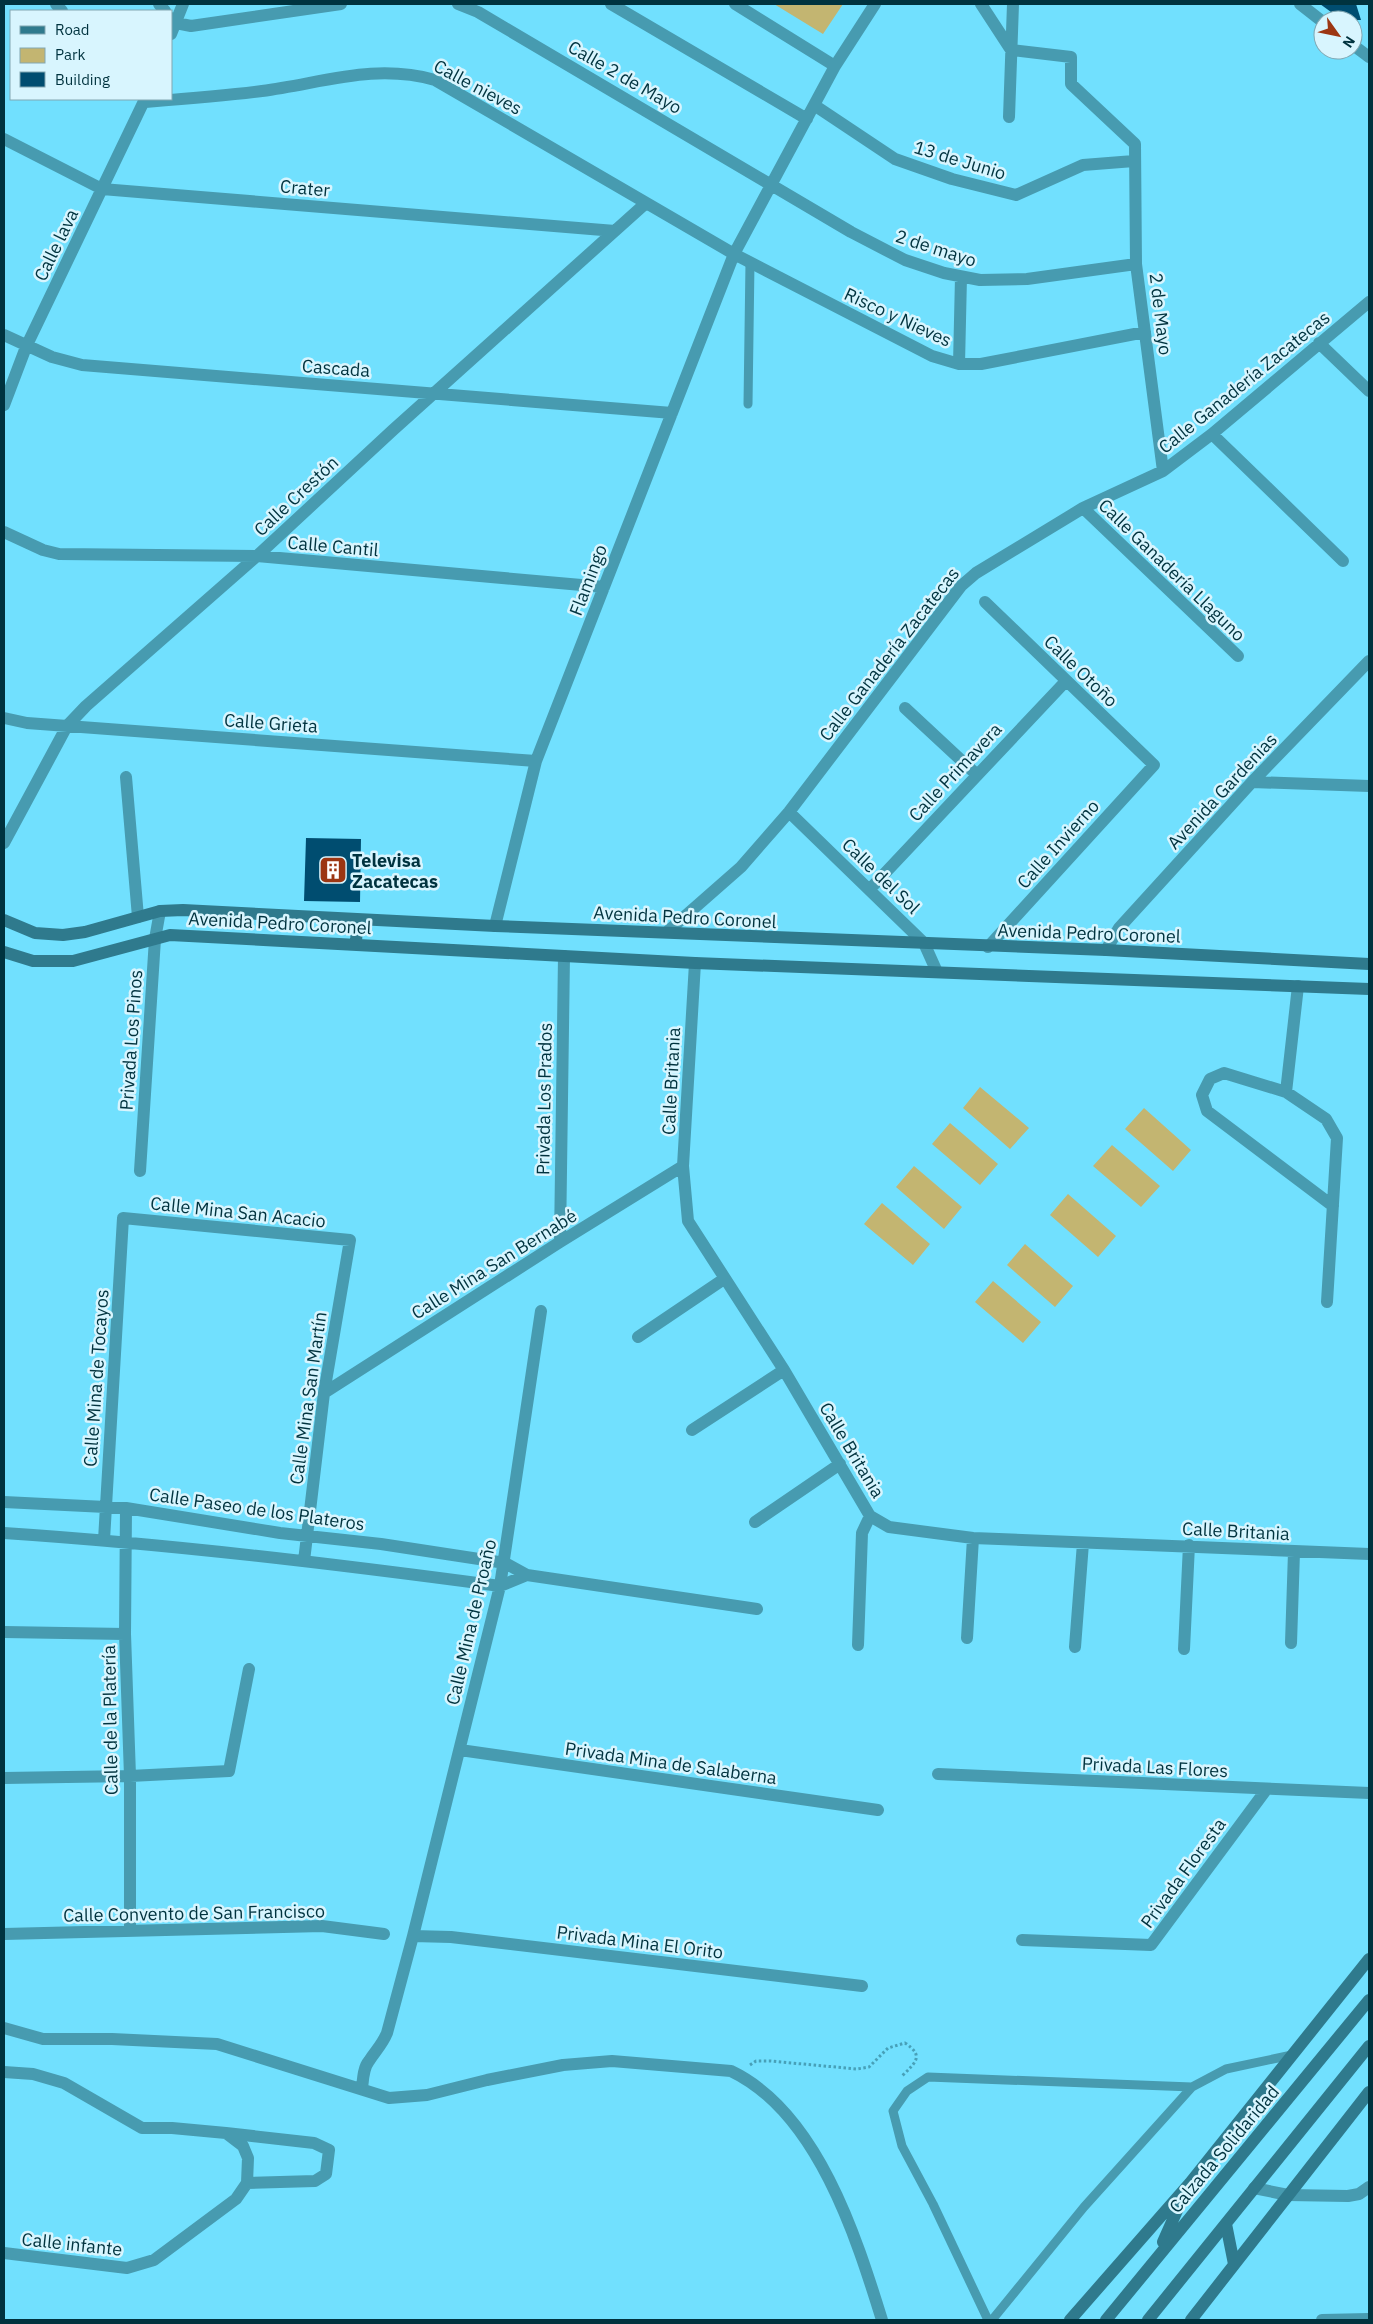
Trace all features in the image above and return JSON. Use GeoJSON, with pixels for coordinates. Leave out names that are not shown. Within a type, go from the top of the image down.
{"type":"FeatureCollection","features":[{"type":"Feature","properties":{"kind":"main road","name":"Avenida Pedro Coronel"},"geometry":{"type":"LineString","coordinates":[[4,920],[35,933],[63,935],[85,932],[160,911],[183,910],[793,939],[1106,950],[1369,964]]}},
{"type":"Feature","properties":{"kind":"main road"},"geometry":{"type":"LineString","coordinates":[[356,945],[357,919]]}},
{"type":"Feature","properties":{"kind":"main road","name":"Avenida Pedro Coronel"},"geometry":{"type":"LineString","coordinates":[[4,952],[33,960],[73,961],[170,935],[695,962],[1369,989]]}},
{"type":"Feature","properties":{"kind":"main road","name":"Calzada Solidaridad"},"geometry":{"type":"LineString","coordinates":[[1190,2183],[1369,1958]]}},
{"type":"Feature","properties":{"kind":"main road","name":"Calzada Solidaridad"},"geometry":{"type":"LineString","coordinates":[[1106,2320],[1369,2000]]}},
{"type":"Feature","properties":{"kind":"main road"},"geometry":{"type":"LineString","coordinates":[[1148,2320],[1369,2046]]}},
{"type":"Feature","properties":{"kind":"main road"},"geometry":{"type":"LineString","coordinates":[[1191,2320],[1369,2092]]}},
{"type":"Feature","properties":{"kind":"main road"},"geometry":{"type":"LineString","coordinates":[[1156,2257],[1190,2183]]}},
{"type":"Feature","properties":{"kind":"main road"},"geometry":{"type":"LineString","coordinates":[[1070,2320],[1190,2183]]}},
{"type":"Feature","properties":{"kind":"main road"},"geometry":{"type":"LineString","coordinates":[[1226,2224],[1234,2264]]}},
{"type":"Feature","properties":{"kind":"street"},"geometry":{"type":"LineString","coordinates":[[184,4],[173,25],[191,26],[341,4]]}},
{"type":"Feature","properties":{"kind":"street","name":"Calle 2 de Mayo"},"geometry":{"type":"LineString","coordinates":[[458,4],[478,12],[772,185]]}},
{"type":"Feature","properties":{"kind":"street"},"geometry":{"type":"LineString","coordinates":[[611,4],[807,119]]}},
{"type":"Feature","properties":{"kind":"street"},"geometry":{"type":"LineString","coordinates":[[734,4],[835,66]]}},
{"type":"Feature","properties":{"kind":"street","name":"Flamingo"},"geometry":{"type":"LineString","coordinates":[[495,926],[536,761],[734,254],[835,66],[875,4]]}},
{"type":"Feature","properties":{"kind":"street"},"geometry":{"type":"LineString","coordinates":[[981,4],[1012,50]]}},
{"type":"Feature","properties":{"kind":"street"},"geometry":{"type":"LineString","coordinates":[[1008,117],[1013,4]]}},
{"type":"Feature","properties":{"kind":"street"},"geometry":{"type":"LineString","coordinates":[[1300,4],[1313,14]]}},
{"type":"Feature","properties":{"kind":"street","name":"2 de Mayo"},"geometry":{"type":"LineString","coordinates":[[1012,50],[1071,57],[1072,84],[1135,144],[1136,264],[1163,471]]}},
{"type":"Feature","properties":{"kind":"street","name":"Calle nieves"},"geometry":{"type":"LineString","coordinates":[[172,98],[263,91],[357,74],[389,72],[412,74],[436,80],[734,254]]}},
{"type":"Feature","properties":{"kind":"street","name":"Calle lava"},"geometry":{"type":"LineString","coordinates":[[4,405],[26,347],[143,100]]}},
{"type":"Feature","properties":{"kind":"street","name":"13 de Junio"},"geometry":{"type":"LineString","coordinates":[[814,105],[895,159],[952,179],[1016,195],[1083,165],[1134,162]]}},
{"type":"Feature","properties":{"kind":"street","name":"Crater"},"geometry":{"type":"LineString","coordinates":[[4,139],[102,189],[615,231]]}},
{"type":"Feature","properties":{"kind":"street","name":"2 de mayo"},"geometry":{"type":"LineString","coordinates":[[772,185],[851,232],[906,260],[961,276],[980,280],[1027,279],[1136,264]]}},
{"type":"Feature","properties":{"kind":"street","name":"Calle Crestón"},"geometry":{"type":"LineString","coordinates":[[4,843],[67,726],[86,706],[257,556],[434,392],[646,203]]}},
{"type":"Feature","properties":{"kind":"street","name":"Risco y Nieves"},"geometry":{"type":"LineString","coordinates":[[734,254],[932,356],[959,364],[981,364],[1145,332]]}},
{"type":"Feature","properties":{"kind":"street"},"geometry":{"type":"LineString","coordinates":[[959,364],[961,276]]}},
{"type":"Feature","properties":{"kind":"street","name":"Calle Ganadería Zacatecas"},"geometry":{"type":"LineString","coordinates":[[667,932],[741,867],[789,812],[961,586],[976,573],[1083,508],[1163,471],[1212,434],[1369,302]]}},
{"type":"Feature","properties":{"kind":"street","name":"Cascada"},"geometry":{"type":"LineString","coordinates":[[4,336],[52,358],[82,365],[434,392],[672,413]]}},
{"type":"Feature","properties":{"kind":"street"},"geometry":{"type":"LineString","coordinates":[[1319,343],[1369,391]]}},
{"type":"Feature","properties":{"kind":"street"},"geometry":{"type":"LineString","coordinates":[[1212,434],[1343,561]]}},
{"type":"Feature","properties":{"kind":"street","name":"Calle Ganadería Llaguno"},"geometry":{"type":"LineString","coordinates":[[1083,508],[1238,656]]}},
{"type":"Feature","properties":{"kind":"street","name":"Calle Cantil"},"geometry":{"type":"LineString","coordinates":[[4,532],[44,550],[58,554],[257,556],[604,588]]}},
{"type":"Feature","properties":{"kind":"street","name":"Calle Otoño"},"geometry":{"type":"LineString","coordinates":[[985,602],[1154,765]]}},
{"type":"Feature","properties":{"kind":"street","name":"Avenida Gardenias"},"geometry":{"type":"LineString","coordinates":[[1106,950],[1119,928],[1252,782],[1369,661]]}},
{"type":"Feature","properties":{"kind":"street","name":"Calle Primavera"},"geometry":{"type":"LineString","coordinates":[[870,889],[976,774],[1066,681]]}},
{"type":"Feature","properties":{"kind":"street"},"geometry":{"type":"LineString","coordinates":[[905,708],[976,774]]}},
{"type":"Feature","properties":{"kind":"street","name":"Calle Grieta"},"geometry":{"type":"LineString","coordinates":[[4,718],[27,723],[536,761]]}},
{"type":"Feature","properties":{"kind":"street","name":"Calle Invierno"},"geometry":{"type":"LineString","coordinates":[[988,947],[1154,765]]}},
{"type":"Feature","properties":{"kind":"street"},"geometry":{"type":"LineString","coordinates":[[126,777],[138,917]]}},
{"type":"Feature","properties":{"kind":"street"},"geometry":{"type":"LineString","coordinates":[[1252,782],[1369,786]]}},
{"type":"Feature","properties":{"kind":"street","name":"Calle del Sol"},"geometry":{"type":"LineString","coordinates":[[789,812],[870,889],[924,944],[937,972]]}},
{"type":"Feature","properties":{"kind":"street","name":"Privada Los Pinos"},"geometry":{"type":"LineString","coordinates":[[140,1170],[155,938],[160,911]]}},
{"type":"Feature","properties":{"kind":"street","name":"Privada Los Prados"},"geometry":{"type":"LineString","coordinates":[[560,1242],[564,956]]}},
{"type":"Feature","properties":{"kind":"street","name":"Calle Britania"},"geometry":{"type":"LineString","coordinates":[[695,962],[684,1166],[688,1221],[784,1370],[870,1516],[889,1527],[973,1538],[1189,1545],[1294,1552],[1369,1554]]}},
{"type":"Feature","properties":{"kind":"street"},"geometry":{"type":"LineString","coordinates":[[1286,1092],[1298,986]]}},
{"type":"Feature","properties":{"kind":"street"},"geometry":{"type":"LineString","coordinates":[[1327,1302],[1333,1206],[1337,1138],[1326,1119],[1286,1092],[1224,1073],[1210,1079],[1202,1095],[1207,1111],[1333,1206]]}},
{"type":"Feature","properties":{"kind":"street","name":"Calle Mina San Bernabé"},"geometry":{"type":"LineString","coordinates":[[324,1393],[560,1242],[684,1166]]}},
{"type":"Feature","properties":{"kind":"street","name":"Calle Mina San Acacio"},"geometry":{"type":"LineString","coordinates":[[123,1218],[350,1240]]}},
{"type":"Feature","properties":{"kind":"street","name":"Calle Mina de Tocayos"},"geometry":{"type":"LineString","coordinates":[[104,1540],[123,1218]]}},
{"type":"Feature","properties":{"kind":"street","name":"Calle Mina San Martín"},"geometry":{"type":"LineString","coordinates":[[304,1561],[324,1393],[350,1240]]}},
{"type":"Feature","properties":{"kind":"street"},"geometry":{"type":"LineString","coordinates":[[638,1337],[724,1279]]}},
{"type":"Feature","properties":{"kind":"street","name":"Calle Mina de Proaño"},"geometry":{"type":"LineString","coordinates":[[362,2089],[363,2075],[368,2062],[382,2045],[387,2032],[414,1936],[500,1586],[505,1563],[541,1311]]}},
{"type":"Feature","properties":{"kind":"street"},"geometry":{"type":"LineString","coordinates":[[692,1430],[784,1370]]}},
{"type":"Feature","properties":{"kind":"street"},"geometry":{"type":"LineString","coordinates":[[755,1522],[840,1464]]}},
{"type":"Feature","properties":{"kind":"street","name":"Calle Paseo de los Plateros"},"geometry":{"type":"LineString","coordinates":[[4,1502],[126,1508],[505,1563],[527,1574]]}},
{"type":"Feature","properties":{"kind":"street","name":"Calle de la Platería"},"geometry":{"type":"LineString","coordinates":[[126,1508],[130,1931]]}},
{"type":"Feature","properties":{"kind":"street"},"geometry":{"type":"LineString","coordinates":[[858,1645],[862,1533],[870,1516]]}},
{"type":"Feature","properties":{"kind":"street"},"geometry":{"type":"LineString","coordinates":[[4,1533],[104,1540],[304,1561],[500,1586],[527,1574],[757,1609]]}},
{"type":"Feature","properties":{"kind":"street"},"geometry":{"type":"LineString","coordinates":[[967,1638],[973,1538]]}},
{"type":"Feature","properties":{"kind":"street"},"geometry":{"type":"LineString","coordinates":[[1075,1646],[1083,1542]]}},
{"type":"Feature","properties":{"kind":"street"},"geometry":{"type":"LineString","coordinates":[[1184,1649],[1189,1545]]}},
{"type":"Feature","properties":{"kind":"street"},"geometry":{"type":"LineString","coordinates":[[1291,1643],[1294,1552]]}},
{"type":"Feature","properties":{"kind":"street"},"geometry":{"type":"LineString","coordinates":[[4,1632],[126,1634]]}},
{"type":"Feature","properties":{"kind":"street"},"geometry":{"type":"LineString","coordinates":[[4,1778],[130,1776],[229,1771],[249,1669]]}},
{"type":"Feature","properties":{"kind":"street","name":"Privada Mina de Salaberna"},"geometry":{"type":"LineString","coordinates":[[460,1750],[878,1810]]}},
{"type":"Feature","properties":{"kind":"street","name":"Privada Las Flores"},"geometry":{"type":"LineString","coordinates":[[938,1774],[1266,1790],[1369,1793]]}},
{"type":"Feature","properties":{"kind":"street","name":"Privada Floresta"},"geometry":{"type":"LineString","coordinates":[[1022,1940],[1151,1946],[1266,1790]]}},
{"type":"Feature","properties":{"kind":"street","name":"Calle Convento de San Francisco"},"geometry":{"type":"LineString","coordinates":[[4,1934],[322,1926],[384,1934]]}},
{"type":"Feature","properties":{"kind":"street","name":"Privada Mina El Orito"},"geometry":{"type":"LineString","coordinates":[[414,1936],[451,1937],[862,1986]]}},
{"type":"Feature","properties":{"kind":"street"},"geometry":{"type":"LineString","coordinates":[[4,2028],[43,2039],[112,2039],[217,2044],[389,2098],[427,2095],[487,2080],[563,2065],[612,2061],[731,2071],[761,2090],[790,2120],[815,2154],[833,2185],[868,2277],[882,2320]]}},
{"type":"Feature","properties":{"kind":"street"},"geometry":{"type":"LineString","coordinates":[[4,2072],[33,2074],[64,2083],[142,2128],[172,2128],[226,2133],[314,2143],[329,2150],[326,2174],[315,2181],[247,2183],[248,2158],[243,2146],[226,2133]]}},
{"type":"Feature","properties":{"kind":"street","name":"Calle infante"},"geometry":{"type":"LineString","coordinates":[[4,2253],[127,2268],[154,2260],[236,2199],[247,2183]]}},
{"type":"Feature","properties":{"kind":"street"},"geometry":{"type":"LineString","coordinates":[[1254,2188],[1288,2195],[1348,2196],[1359,2194],[1369,2188]]}},
{"type":"Feature","properties":{"kind":"street"},"geometry":{"type":"LineString","coordinates":[[1322,2320],[1369,2319]]}},
{"type":"Feature","properties":{"kind":"lane"},"geometry":{"type":"LineString","coordinates":[[748,404],[750,262]]}},
{"type":"Feature","properties":{"kind":"lane"},"geometry":{"type":"LineString","coordinates":[[992,2320],[1084,2207],[1192,2087],[1226,2069],[1292,2055]]}},
{"type":"Feature","properties":{"kind":"lane"},"geometry":{"type":"LineString","coordinates":[[988,2320],[933,2204],[902,2146],[893,2111],[907,2091],[928,2077],[1192,2087]]}},
{"type":"Feature","properties":{"kind":"green space"},"geometry":{"type":"Polygon","coordinates":[[[774,4],[843,4],[823,34],[774,4]]]}},
{"type":"Feature","properties":{"kind":"green space"},"geometry":{"type":"Polygon","coordinates":[[[980,1087],[1029,1128],[1010,1149],[963,1108],[980,1087]]]}},
{"type":"Feature","properties":{"kind":"green space"},"geometry":{"type":"Polygon","coordinates":[[[1144,1108],[1191,1150],[1173,1171],[1125,1129],[1144,1108]]]}},
{"type":"Feature","properties":{"kind":"green space"},"geometry":{"type":"Polygon","coordinates":[[[950,1123],[998,1164],[980,1185],[932,1144],[950,1123]]]}},
{"type":"Feature","properties":{"kind":"green space"},"geometry":{"type":"Polygon","coordinates":[[[1112,1145],[1160,1186],[1141,1207],[1093,1166],[1112,1145]]]}},
{"type":"Feature","properties":{"kind":"green space"},"geometry":{"type":"Polygon","coordinates":[[[914,1166],[962,1207],[944,1229],[896,1187],[914,1166]]]}},
{"type":"Feature","properties":{"kind":"green space"},"geometry":{"type":"Polygon","coordinates":[[[1068,1194],[1116,1236],[1098,1257],[1050,1215],[1068,1194]]]}},
{"type":"Feature","properties":{"kind":"green space"},"geometry":{"type":"Polygon","coordinates":[[[882,1203],[930,1244],[913,1265],[864,1224],[882,1203]]]}},
{"type":"Feature","properties":{"kind":"green space"},"geometry":{"type":"Polygon","coordinates":[[[1025,1244],[1073,1286],[1055,1307],[1007,1265],[1025,1244]]]}},
{"type":"Feature","properties":{"kind":"green space"},"geometry":{"type":"Polygon","coordinates":[[[993,1281],[1041,1322],[1023,1343],[975,1302],[993,1281]]]}},
{"type":"Feature","properties":{"kind":"building"},"geometry":{"type":"Polygon","coordinates":[[[1320,4],[1356,4],[1358,10],[1328,10],[1320,4]]]}},
{"type":"Feature","properties":{"kind":"building","name":"Televisa Zacatecas"},"geometry":{"type":"Polygon","coordinates":[[[306,838],[361,839],[360,902],[304,901],[306,838]]]}},
{"type":"Feature","properties":{"kind":"place","name":"Televisa Zacatecas"},"geometry":{"type":"Point","coordinates":[333,870]}}]}
